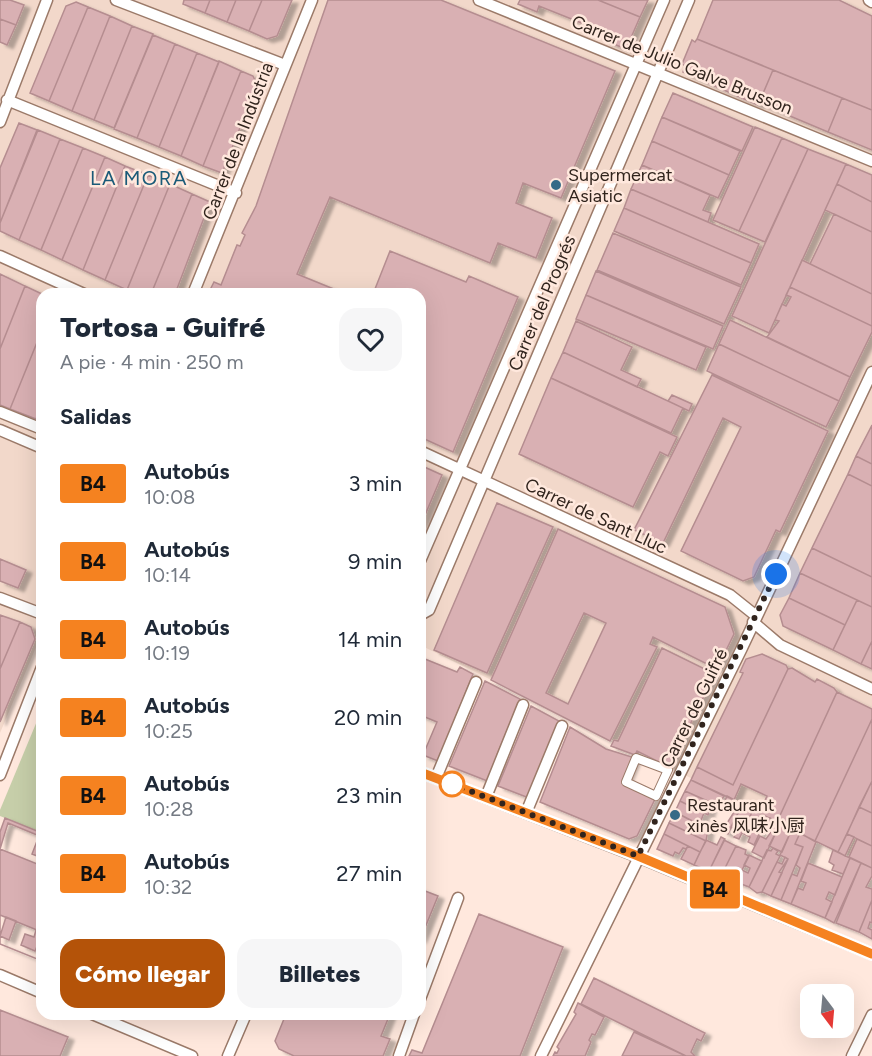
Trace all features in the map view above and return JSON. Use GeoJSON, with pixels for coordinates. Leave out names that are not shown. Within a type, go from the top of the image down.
{"type":"FeatureCollection","features":[{"type":"Feature","properties":{"kind":"street"},"geometry":{"type":"LineString","coordinates":[[0,122],[47,0]]}},
{"type":"Feature","properties":{"kind":"street"},"geometry":{"type":"LineString","coordinates":[[116,0],[285,66]]}},
{"type":"Feature","properties":{"kind":"street","name":"Carrer de la Indústria"},"geometry":{"type":"LineString","coordinates":[[196,288],[236,194],[312,0]]}},
{"type":"Feature","properties":{"kind":"street","name":"Carrer de Julio Galve Brusson"},"geometry":{"type":"LineString","coordinates":[[479,0],[872,160]]}},
{"type":"Feature","properties":{"kind":"street","name":"Carrer del Progrés"},"geometry":{"type":"LineString","coordinates":[[426,548],[664,0]]}},
{"type":"Feature","properties":{"kind":"street","name":"Carrer del Progrés"},"geometry":{"type":"LineString","coordinates":[[426,612],[429,610],[690,0]]}},
{"type":"Feature","properties":{"kind":"street"},"geometry":{"type":"LineString","coordinates":[[7,100],[236,194]]}},
{"type":"Feature","properties":{"kind":"street"},"geometry":{"type":"LineString","coordinates":[[0,256],[71,288]]}},
{"type":"Feature","properties":{"kind":"street","name":"Carrer de Guifré"},"geometry":{"type":"LineString","coordinates":[[541,1056],[872,372]]}},
{"type":"Feature","properties":{"kind":"street"},"geometry":{"type":"LineString","coordinates":[[0,412],[36,427]]}},
{"type":"Feature","properties":{"kind":"street"},"geometry":{"type":"LineString","coordinates":[[0,430],[36,445]]}},
{"type":"Feature","properties":{"kind":"street","name":"Carrer de Sant Lluc"},"geometry":{"type":"LineString","coordinates":[[426,454],[730,595],[780,645],[872,688]]}},
{"type":"Feature","properties":{"kind":"street"},"geometry":{"type":"LineString","coordinates":[[0,598],[36,612]]}},
{"type":"Feature","properties":{"kind":"street"},"geometry":{"type":"LineString","coordinates":[[0,775],[36,682]]}},
{"type":"Feature","properties":{"kind":"street"},"geometry":{"type":"LineString","coordinates":[[436,778],[477,682]]}},
{"type":"Feature","properties":{"kind":"street"},"geometry":{"type":"LineString","coordinates":[[486,797],[523,705]]}},
{"type":"Feature","properties":{"kind":"street"},"geometry":{"type":"LineString","coordinates":[[526,813],[562,726]]}},
{"type":"Feature","properties":{"kind":"street"},"geometry":{"type":"LineString","coordinates":[[636,758],[668,770],[656,796],[626,782],[636,758]]}},
{"type":"Feature","properties":{"kind":"street"},"geometry":{"type":"LineString","coordinates":[[426,774],[638,856],[872,954]]}},
{"type":"Feature","properties":{"kind":"street"},"geometry":{"type":"LineString","coordinates":[[426,983],[458,898]]}},
{"type":"Feature","properties":{"kind":"street"},"geometry":{"type":"LineString","coordinates":[[0,975],[36,990]]}},
{"type":"Feature","properties":{"kind":"street"},"geometry":{"type":"LineString","coordinates":[[852,1056],[872,1015]]}},
{"type":"Feature","properties":{"kind":"street"},"geometry":{"type":"LineString","coordinates":[[106,1020],[192,1056]]}},
{"type":"Feature","properties":{"kind":"street"},"geometry":{"type":"LineString","coordinates":[[228,1056],[243,1020]]}},
{"type":"Feature","properties":{"kind":"street"},"geometry":{"type":"LineString","coordinates":[[399,1056],[412,1020]]}},
{"type":"Feature","properties":{"kind":"shaded area"},"geometry":{"type":"Polygon","coordinates":[[[0,0],[872,0],[872,867],[426,648],[426,288],[36,288],[36,647],[0,733],[0,0]]]}},
{"type":"Feature","properties":{"kind":"green space"},"geometry":{"type":"Polygon","coordinates":[[[36,723],[36,831],[0,816],[0,810],[36,723]]]}},
{"type":"Feature","properties":{"kind":"building"},"geometry":{"type":"Polygon","coordinates":[[[0,0],[10,0],[24,5],[16,25],[0,19],[0,0]]]}},
{"type":"Feature","properties":{"kind":"building"},"geometry":{"type":"Polygon","coordinates":[[[184,0],[210,0],[205,13],[183,4],[184,0]]]}},
{"type":"Feature","properties":{"kind":"building"},"geometry":{"type":"Polygon","coordinates":[[[210,0],[236,0],[227,22],[205,13],[210,0]]]}},
{"type":"Feature","properties":{"kind":"building"},"geometry":{"type":"Polygon","coordinates":[[[236,0],[262,0],[249,31],[227,22],[236,0]]]}},
{"type":"Feature","properties":{"kind":"building"},"geometry":{"type":"Polygon","coordinates":[[[262,0],[292,0],[277,36],[267,39],[249,31],[262,0]]]}},
{"type":"Feature","properties":{"kind":"building"},"geometry":{"type":"Polygon","coordinates":[[[328,0],[441,0],[615,71],[561,198],[523,183],[516,203],[552,218],[536,258],[498,243],[490,263],[330,197],[297,274],[331,288],[211,288],[214,282],[221,285],[237,245],[240,246],[245,235],[242,233],[256,206],[328,0]]]}},
{"type":"Feature","properties":{"kind":"building"},"geometry":{"type":"Polygon","coordinates":[[[520,0],[598,0],[640,17],[626,49],[606,41],[609,34],[539,6],[537,12],[518,4],[520,0]]]}},
{"type":"Feature","properties":{"kind":"building"},"geometry":{"type":"Polygon","coordinates":[[[598,0],[648,0],[640,17],[598,0]]]}},
{"type":"Feature","properties":{"kind":"building"},"geometry":{"type":"Polygon","coordinates":[[[713,0],[839,0],[872,16],[872,110],[697,39],[713,0]]]}},
{"type":"Feature","properties":{"kind":"building"},"geometry":{"type":"Polygon","coordinates":[[[76,2],[88,7],[49,101],[30,93],[66,6],[76,2]]]}},
{"type":"Feature","properties":{"kind":"building"},"geometry":{"type":"Polygon","coordinates":[[[88,7],[110,16],[72,111],[49,101],[88,7]]]}},
{"type":"Feature","properties":{"kind":"building"},"geometry":{"type":"Polygon","coordinates":[[[110,16],[132,26],[94,120],[72,111],[110,16]]]}},
{"type":"Feature","properties":{"kind":"building"},"geometry":{"type":"Polygon","coordinates":[[[0,19],[16,25],[7,45],[0,42],[0,19]]]}},
{"type":"Feature","properties":{"kind":"building"},"geometry":{"type":"Polygon","coordinates":[[[132,26],[153,34],[114,128],[94,120],[132,26]]]}},
{"type":"Feature","properties":{"kind":"building"},"geometry":{"type":"Polygon","coordinates":[[[153,35],[175,44],[137,138],[114,129],[153,35]]]}},
{"type":"Feature","properties":{"kind":"building"},"geometry":{"type":"Polygon","coordinates":[[[697,39],[773,70],[758,105],[683,72],[685,66],[682,64],[692,40],[695,42],[697,39]]]}},
{"type":"Feature","properties":{"kind":"building"},"geometry":{"type":"Polygon","coordinates":[[[175,44],[197,53],[159,147],[137,138],[175,44]]]}},
{"type":"Feature","properties":{"kind":"building"},"geometry":{"type":"Polygon","coordinates":[[[197,53],[219,62],[181,156],[159,147],[197,53]]]}},
{"type":"Feature","properties":{"kind":"building"},"geometry":{"type":"Polygon","coordinates":[[[219,61],[241,71],[203,166],[181,156],[219,61]]]}},
{"type":"Feature","properties":{"kind":"building"},"geometry":{"type":"Polygon","coordinates":[[[773,70],[842,98],[828,132],[759,103],[773,70]]]}},
{"type":"Feature","properties":{"kind":"building"},"geometry":{"type":"Polygon","coordinates":[[[241,71],[253,76],[257,85],[222,173],[203,166],[241,71]]]}},
{"type":"Feature","properties":{"kind":"building"},"geometry":{"type":"Polygon","coordinates":[[[673,93],[753,127],[742,151],[662,117],[673,93]]]}},
{"type":"Feature","properties":{"kind":"building"},"geometry":{"type":"Polygon","coordinates":[[[842,98],[872,110],[872,150],[828,132],[842,98]]]}},
{"type":"Feature","properties":{"kind":"building"},"geometry":{"type":"Polygon","coordinates":[[[662,117],[740,151],[729,175],[652,141],[662,117]]]}},
{"type":"Feature","properties":{"kind":"building"},"geometry":{"type":"Polygon","coordinates":[[[19,123],[37,130],[0,223],[0,168],[19,123]]]}},
{"type":"Feature","properties":{"kind":"building"},"geometry":{"type":"Polygon","coordinates":[[[755,127],[782,138],[739,231],[713,220],[755,127]]]}},
{"type":"Feature","properties":{"kind":"building"},"geometry":{"type":"Polygon","coordinates":[[[38,130],[60,139],[19,240],[0,231],[0,223],[38,130]]]}},
{"type":"Feature","properties":{"kind":"building"},"geometry":{"type":"Polygon","coordinates":[[[782,138],[808,149],[765,242],[739,231],[782,138]]]}},
{"type":"Feature","properties":{"kind":"building"},"geometry":{"type":"Polygon","coordinates":[[[60,139],[83,148],[41,250],[19,240],[60,139]]]}},
{"type":"Feature","properties":{"kind":"building"},"geometry":{"type":"Polygon","coordinates":[[[652,141],[729,175],[718,198],[642,165],[652,141]]]}},
{"type":"Feature","properties":{"kind":"building"},"geometry":{"type":"Polygon","coordinates":[[[83,148],[105,157],[62,260],[41,250],[83,148]]]}},
{"type":"Feature","properties":{"kind":"building"},"geometry":{"type":"Polygon","coordinates":[[[808,149],[846,164],[769,333],[732,316],[808,149]]]}},
{"type":"Feature","properties":{"kind":"building"},"geometry":{"type":"Polygon","coordinates":[[[105,157],[125,166],[83,270],[62,260],[105,157]]]}},
{"type":"Feature","properties":{"kind":"building"},"geometry":{"type":"Polygon","coordinates":[[[846,164],[872,175],[872,202],[837,184],[846,164]]]}},
{"type":"Feature","properties":{"kind":"building"},"geometry":{"type":"Polygon","coordinates":[[[642,165],[710,195],[703,210],[711,213],[708,222],[631,189],[642,165]]]}},
{"type":"Feature","properties":{"kind":"building"},"geometry":{"type":"Polygon","coordinates":[[[125,166],[148,175],[105,280],[83,270],[125,166]]]}},
{"type":"Feature","properties":{"kind":"building"},"geometry":{"type":"Polygon","coordinates":[[[148,175],[170,184],[128,288],[105,280],[148,175]]]}},
{"type":"Feature","properties":{"kind":"building"},"geometry":{"type":"Polygon","coordinates":[[[170,184],[192,194],[153,288],[128,288],[170,184]]]}},
{"type":"Feature","properties":{"kind":"building"},"geometry":{"type":"Polygon","coordinates":[[[837,184],[872,202],[872,232],[825,210],[837,184]]]}},
{"type":"Feature","properties":{"kind":"building"},"geometry":{"type":"Polygon","coordinates":[[[631,189],[759,244],[751,263],[624,208],[631,189]]]}},
{"type":"Feature","properties":{"kind":"building"},"geometry":{"type":"Polygon","coordinates":[[[192,194],[210,202],[177,288],[153,288],[192,194]]]}},
{"type":"Feature","properties":{"kind":"building"},"geometry":{"type":"Polygon","coordinates":[[[624,208],[751,263],[741,285],[614,231],[624,208]]]}},
{"type":"Feature","properties":{"kind":"building"},"geometry":{"type":"Polygon","coordinates":[[[834,214],[872,232],[872,294],[810,264],[834,214]]]}},
{"type":"Feature","properties":{"kind":"building"},"geometry":{"type":"Polygon","coordinates":[[[613,233],[741,287],[724,324],[597,270],[613,233]]]}},
{"type":"Feature","properties":{"kind":"building"},"geometry":{"type":"Polygon","coordinates":[[[390,251],[466,282],[469,276],[518,297],[453,452],[426,440],[426,288],[375,288],[390,251]]]}},
{"type":"Feature","properties":{"kind":"building"},"geometry":{"type":"Polygon","coordinates":[[[802,260],[872,294],[872,326],[790,287],[802,260]]]}},
{"type":"Feature","properties":{"kind":"building"},"geometry":{"type":"Polygon","coordinates":[[[596,271],[723,326],[713,349],[586,295],[596,271]]]}},
{"type":"Feature","properties":{"kind":"building"},"geometry":{"type":"Polygon","coordinates":[[[0,274],[25,286],[0,349],[0,274]]]}},
{"type":"Feature","properties":{"kind":"building"},"geometry":{"type":"Polygon","coordinates":[[[25,286],[36,291],[36,345],[10,409],[0,405],[0,349],[25,286]]]}},
{"type":"Feature","properties":{"kind":"building"},"geometry":{"type":"Polygon","coordinates":[[[790,287],[872,326],[872,332],[850,377],[767,337],[779,321],[775,320],[782,304],[786,306],[791,297],[786,295],[790,287]]]}},
{"type":"Feature","properties":{"kind":"building"},"geometry":{"type":"Polygon","coordinates":[[[586,295],[706,347],[696,370],[576,319],[586,295]]]}},
{"type":"Feature","properties":{"kind":"building"},"geometry":{"type":"Polygon","coordinates":[[[730,320],[850,377],[839,401],[719,344],[730,320]]]}},
{"type":"Feature","properties":{"kind":"building"},"geometry":{"type":"Polygon","coordinates":[[[576,321],[632,347],[621,370],[641,379],[637,387],[563,352],[576,321]]]}},
{"type":"Feature","properties":{"kind":"building"},"geometry":{"type":"Polygon","coordinates":[[[719,344],[839,401],[826,427],[707,371],[719,344]]]}},
{"type":"Feature","properties":{"kind":"building"},"geometry":{"type":"Polygon","coordinates":[[[36,345],[36,419],[10,409],[36,345]]]}},
{"type":"Feature","properties":{"kind":"building"},"geometry":{"type":"Polygon","coordinates":[[[563,352],[683,408],[671,433],[551,378],[563,352]]]}},
{"type":"Feature","properties":{"kind":"building"},"geometry":{"type":"Polygon","coordinates":[[[712,375],[828,431],[780,532],[776,530],[754,577],[743,581],[681,551],[741,427],[723,418],[663,543],[634,530],[712,375]]]}},
{"type":"Feature","properties":{"kind":"building"},"geometry":{"type":"Polygon","coordinates":[[[551,378],[677,437],[668,456],[660,452],[633,507],[519,454],[551,378]]]}},
{"type":"Feature","properties":{"kind":"building"},"geometry":{"type":"Polygon","coordinates":[[[672,395],[692,404],[689,411],[668,401],[672,395]]]}},
{"type":"Feature","properties":{"kind":"building"},"geometry":{"type":"Polygon","coordinates":[[[872,425],[872,464],[856,456],[872,425]]]}},
{"type":"Feature","properties":{"kind":"building"},"geometry":{"type":"Polygon","coordinates":[[[856,456],[872,464],[872,486],[848,474],[856,456]]]}},
{"type":"Feature","properties":{"kind":"building"},"geometry":{"type":"Polygon","coordinates":[[[426,468],[442,475],[426,513],[426,468]]]}},
{"type":"Feature","properties":{"kind":"building"},"geometry":{"type":"Polygon","coordinates":[[[848,474],[872,486],[872,577],[812,548],[848,474]]]}},
{"type":"Feature","properties":{"kind":"building"},"geometry":{"type":"Polygon","coordinates":[[[497,503],[553,527],[487,673],[434,650],[497,503]]]}},
{"type":"Feature","properties":{"kind":"building"},"geometry":{"type":"Polygon","coordinates":[[[558,529],[725,607],[734,634],[717,669],[653,637],[650,644],[657,647],[610,741],[491,680],[558,529]],[[584,613],[546,693],[568,704],[606,623],[584,613]]]}},
{"type":"Feature","properties":{"kind":"building"},"geometry":{"type":"Polygon","coordinates":[[[812,548],[872,577],[872,607],[800,573],[812,548]]]}},
{"type":"Feature","properties":{"kind":"building"},"geometry":{"type":"Polygon","coordinates":[[[0,559],[26,570],[18,588],[0,581],[0,559]]]}},
{"type":"Feature","properties":{"kind":"building"},"geometry":{"type":"Polygon","coordinates":[[[800,573],[857,600],[845,625],[789,598],[800,573]]]}},
{"type":"Feature","properties":{"kind":"building"},"geometry":{"type":"Polygon","coordinates":[[[789,598],[845,625],[833,650],[783,626],[780,615],[789,598]]]}},
{"type":"Feature","properties":{"kind":"building"},"geometry":{"type":"Polygon","coordinates":[[[857,600],[872,607],[872,641],[861,664],[833,650],[857,600]]]}},
{"type":"Feature","properties":{"kind":"building"},"geometry":{"type":"Polygon","coordinates":[[[0,615],[20,622],[0,669],[0,615]]]}},
{"type":"Feature","properties":{"kind":"building"},"geometry":{"type":"Polygon","coordinates":[[[20,622],[31,627],[35,639],[0,722],[0,669],[20,622]]]}},
{"type":"Feature","properties":{"kind":"building"},"geometry":{"type":"Polygon","coordinates":[[[872,641],[872,669],[861,664],[872,641]]]}},
{"type":"Feature","properties":{"kind":"building"},"geometry":{"type":"Polygon","coordinates":[[[662,648],[715,674],[669,767],[637,751],[635,755],[611,746],[614,740],[618,741],[662,648]]]}},
{"type":"Feature","properties":{"kind":"building"},"geometry":{"type":"Polygon","coordinates":[[[762,654],[786,665],[788,669],[733,785],[697,767],[743,673],[740,672],[746,659],[762,654]]]}},
{"type":"Feature","properties":{"kind":"building"},"geometry":{"type":"Polygon","coordinates":[[[426,659],[457,672],[460,667],[473,674],[438,761],[426,756],[426,748],[437,722],[426,717],[426,659]]]}},
{"type":"Feature","properties":{"kind":"building"},"geometry":{"type":"Polygon","coordinates":[[[792,668],[815,682],[817,679],[834,688],[837,692],[777,822],[759,813],[767,796],[741,784],[734,800],[691,780],[697,767],[733,785],[788,669],[792,668]]]}},
{"type":"Feature","properties":{"kind":"building"},"geometry":{"type":"Polygon","coordinates":[[[485,681],[520,699],[497,755],[501,757],[490,782],[449,766],[485,681]]]}},
{"type":"Feature","properties":{"kind":"building"},"geometry":{"type":"Polygon","coordinates":[[[837,692],[872,709],[872,719],[815,841],[777,822],[837,692]]]}},
{"type":"Feature","properties":{"kind":"building"},"geometry":{"type":"Polygon","coordinates":[[[531,706],[559,721],[529,798],[498,786],[531,706]]]}},
{"type":"Feature","properties":{"kind":"building"},"geometry":{"type":"Polygon","coordinates":[[[872,719],[872,781],[838,852],[815,841],[872,719]]]}},
{"type":"Feature","properties":{"kind":"building"},"geometry":{"type":"Polygon","coordinates":[[[570,727],[606,749],[635,758],[625,782],[656,797],[637,836],[629,839],[540,802],[570,727]]]}},
{"type":"Feature","properties":{"kind":"building"},"geometry":{"type":"Polygon","coordinates":[[[691,780],[724,796],[718,806],[685,791],[691,780]]]}},
{"type":"Feature","properties":{"kind":"building"},"geometry":{"type":"Polygon","coordinates":[[[872,781],[872,813],[859,807],[872,781]]]}},
{"type":"Feature","properties":{"kind":"building"},"geometry":{"type":"Polygon","coordinates":[[[685,791],[712,803],[708,815],[680,801],[685,791]]]}},
{"type":"Feature","properties":{"kind":"building"},"geometry":{"type":"Polygon","coordinates":[[[727,796],[742,804],[739,810],[724,803],[727,796]]]}},
{"type":"Feature","properties":{"kind":"building"},"geometry":{"type":"Polygon","coordinates":[[[680,801],[704,813],[699,825],[675,812],[680,801]]]}},
{"type":"Feature","properties":{"kind":"building"},"geometry":{"type":"Polygon","coordinates":[[[742,805],[753,810],[739,839],[734,837],[737,830],[731,827],[742,805]]]}},
{"type":"Feature","properties":{"kind":"building"},"geometry":{"type":"Polygon","coordinates":[[[859,807],[872,813],[872,846],[847,834],[859,807]]]}},
{"type":"Feature","properties":{"kind":"building"},"geometry":{"type":"Polygon","coordinates":[[[753,810],[767,817],[754,845],[748,842],[750,837],[742,833],[753,810]]]}},
{"type":"Feature","properties":{"kind":"building"},"geometry":{"type":"Polygon","coordinates":[[[675,812],[708,829],[706,841],[669,823],[675,812]]]}},
{"type":"Feature","properties":{"kind":"building"},"geometry":{"type":"Polygon","coordinates":[[[734,812],[738,813],[728,834],[722,831],[734,812]]]}},
{"type":"Feature","properties":{"kind":"building"},"geometry":{"type":"Polygon","coordinates":[[[5,818],[36,831],[36,959],[0,944],[0,832],[5,818]]]}},
{"type":"Feature","properties":{"kind":"building"},"geometry":{"type":"Polygon","coordinates":[[[770,818],[780,824],[764,858],[752,852],[760,836],[766,839],[771,832],[765,828],[770,818]]]}},
{"type":"Feature","properties":{"kind":"building"},"geometry":{"type":"Polygon","coordinates":[[[8,823],[36,835],[36,864],[0,849],[8,823]]]}},
{"type":"Feature","properties":{"kind":"building"},"geometry":{"type":"Polygon","coordinates":[[[669,823],[706,841],[700,852],[664,834],[669,823]]]}},
{"type":"Feature","properties":{"kind":"building"},"geometry":{"type":"Polygon","coordinates":[[[780,824],[792,829],[782,852],[769,846],[780,824]]]}},
{"type":"Feature","properties":{"kind":"building"},"geometry":{"type":"Polygon","coordinates":[[[792,829],[800,833],[795,844],[803,847],[781,900],[771,896],[788,859],[780,855],[792,829]]]}},
{"type":"Feature","properties":{"kind":"building"},"geometry":{"type":"Polygon","coordinates":[[[800,833],[816,842],[791,904],[781,900],[792,874],[797,876],[800,868],[796,865],[803,847],[795,844],[800,833]]]}},
{"type":"Feature","properties":{"kind":"building"},"geometry":{"type":"Polygon","coordinates":[[[664,834],[688,846],[686,849],[683,848],[679,854],[675,852],[673,856],[657,849],[664,834]]]}},
{"type":"Feature","properties":{"kind":"building"},"geometry":{"type":"Polygon","coordinates":[[[847,834],[854,837],[845,856],[838,852],[847,834]]]}},
{"type":"Feature","properties":{"kind":"building"},"geometry":{"type":"Polygon","coordinates":[[[721,837],[725,839],[709,871],[694,865],[706,840],[717,845],[721,837]]]}},
{"type":"Feature","properties":{"kind":"building"},"geometry":{"type":"Polygon","coordinates":[[[857,839],[872,846],[872,868],[849,857],[857,839]]]}},
{"type":"Feature","properties":{"kind":"building"},"geometry":{"type":"Polygon","coordinates":[[[724,840],[736,846],[721,876],[709,871],[724,840]]]}},
{"type":"Feature","properties":{"kind":"building"},"geometry":{"type":"Polygon","coordinates":[[[36,844],[36,856],[32,854],[36,844]]]}},
{"type":"Feature","properties":{"kind":"building"},"geometry":{"type":"Polygon","coordinates":[[[688,846],[700,852],[694,865],[681,859],[688,846]]]}},
{"type":"Feature","properties":{"kind":"building"},"geometry":{"type":"Polygon","coordinates":[[[736,846],[746,850],[745,854],[749,856],[736,882],[721,876],[736,846]]]}},
{"type":"Feature","properties":{"kind":"building"},"geometry":{"type":"Polygon","coordinates":[[[773,848],[780,856],[762,892],[757,893],[749,887],[767,850],[771,851],[773,848]]]}},
{"type":"Feature","properties":{"kind":"building"},"geometry":{"type":"Polygon","coordinates":[[[833,850],[850,858],[843,874],[832,870],[834,865],[829,862],[833,850]]]}},
{"type":"Feature","properties":{"kind":"building"},"geometry":{"type":"Polygon","coordinates":[[[749,855],[762,861],[749,887],[736,882],[742,870],[748,873],[750,868],[744,865],[749,855]]]}},
{"type":"Feature","properties":{"kind":"building"},"geometry":{"type":"Polygon","coordinates":[[[785,857],[788,859],[779,872],[782,873],[771,896],[762,892],[777,862],[782,864],[785,857]]]}},
{"type":"Feature","properties":{"kind":"building"},"geometry":{"type":"Polygon","coordinates":[[[850,858],[861,863],[834,923],[825,918],[850,858]]]}},
{"type":"Feature","properties":{"kind":"building"},"geometry":{"type":"Polygon","coordinates":[[[808,863],[842,877],[835,895],[829,892],[826,899],[832,902],[825,918],[791,904],[798,888],[803,890],[806,883],[801,881],[808,863]]]}},
{"type":"Feature","properties":{"kind":"building"},"geometry":{"type":"Polygon","coordinates":[[[861,863],[872,868],[872,876],[866,887],[872,889],[872,900],[859,932],[836,923],[861,863]]]}},
{"type":"Feature","properties":{"kind":"building"},"geometry":{"type":"Polygon","coordinates":[[[426,891],[438,896],[426,925],[426,891]]]}},
{"type":"Feature","properties":{"kind":"building"},"geometry":{"type":"Polygon","coordinates":[[[872,900],[872,923],[870,922],[868,928],[872,930],[872,939],[859,932],[872,900]]]}},
{"type":"Feature","properties":{"kind":"building"},"geometry":{"type":"Polygon","coordinates":[[[479,914],[563,947],[520,1056],[409,1056],[412,1050],[422,1053],[479,914]]]}},
{"type":"Feature","properties":{"kind":"building"},"geometry":{"type":"Polygon","coordinates":[[[0,915],[36,930],[36,959],[0,944],[0,915]]]}},
{"type":"Feature","properties":{"kind":"building"},"geometry":{"type":"Polygon","coordinates":[[[6,917],[16,921],[9,940],[0,936],[6,917]]]}},
{"type":"Feature","properties":{"kind":"building"},"geometry":{"type":"Polygon","coordinates":[[[36,930],[35,951],[21,945],[25,934],[34,937],[36,930]]]}},
{"type":"Feature","properties":{"kind":"building"},"geometry":{"type":"Polygon","coordinates":[[[594,978],[705,1033],[701,1041],[697,1039],[691,1052],[695,1056],[686,1056],[581,1004],[594,978]]]}},
{"type":"Feature","properties":{"kind":"building"},"geometry":{"type":"Polygon","coordinates":[[[578,1003],[604,1017],[595,1035],[592,1034],[589,1040],[591,1042],[585,1056],[553,1056],[555,1052],[557,1053],[559,1049],[557,1047],[576,1014],[574,1012],[578,1003]]]}},
{"type":"Feature","properties":{"kind":"building"},"geometry":{"type":"Polygon","coordinates":[[[0,1010],[68,1037],[60,1056],[0,1056],[0,1010]]]}},
{"type":"Feature","properties":{"kind":"building"},"geometry":{"type":"Polygon","coordinates":[[[284,1020],[388,1020],[381,1036],[390,1039],[383,1056],[294,1056],[279,1049],[275,1041],[284,1020]]]}},
{"type":"Feature","properties":{"kind":"building"},"geometry":{"type":"Polygon","coordinates":[[[634,1032],[686,1056],[622,1056],[634,1032]]]}},
{"type":"Feature","properties":{"kind":"bus line","name":"B4"},"geometry":{"type":"LineString","coordinates":[[426,774],[638,856],[872,954]]}},
{"type":"Feature","properties":{"kind":"place","name":"Supermercat Asiatic"},"geometry":{"type":"Point","coordinates":[556,185]}},
{"type":"Feature","properties":{"kind":"place","name":"Restaurant xinès 风味小厨"},"geometry":{"type":"Point","coordinates":[675,815]}},
{"type":"Feature","properties":{"kind":"district","name":"LA MORA"},"geometry":{"type":"Point","coordinates":[139,178]}},
{"type":"Feature","properties":{"kind":"route"},"geometry":{"type":"LineString","coordinates":[[452,784],[638,856],[741,650],[755,615],[776,574]]}}]}
